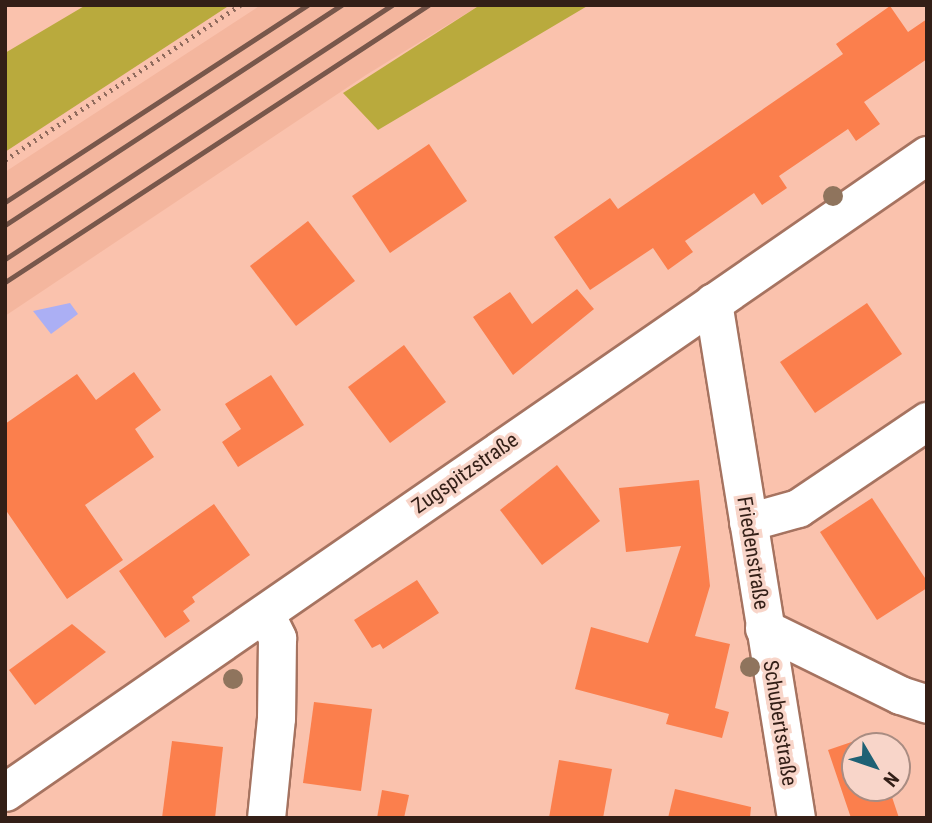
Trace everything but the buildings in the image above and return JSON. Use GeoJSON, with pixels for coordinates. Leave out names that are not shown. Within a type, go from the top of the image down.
{"type":"FeatureCollection","features":[{"type":"Feature","properties":{"kind":"street","name":"Zugspitzstraße"},"geometry":{"type":"LineString","coordinates":[[5,792],[927,155]]}},
{"type":"Feature","properties":{"kind":"street","name":"Friedenstraße"},"geometry":{"type":"LineString","coordinates":[[713,302],[764,628],[900,695],[927,704]]}},
{"type":"Feature","properties":{"kind":"street"},"geometry":{"type":"LineString","coordinates":[[748,522],[798,508],[927,421]]}},
{"type":"Feature","properties":{"kind":"street"},"geometry":{"type":"LineString","coordinates":[[265,613],[276,638],[276,718],[266,818]]}},
{"type":"Feature","properties":{"kind":"street","name":"Schubertstraße"},"geometry":{"type":"LineString","coordinates":[[764,628],[796,818]]}},
{"type":"Feature","properties":{"kind":"path"},"geometry":{"type":"LineString","coordinates":[[5,160],[240,5]]}},
{"type":"Feature","properties":{"kind":"shaded area"},"geometry":{"type":"Polygon","coordinates":[[[86,5],[230,5],[5,152],[5,53],[86,5]]]}},
{"type":"Feature","properties":{"kind":"shaded area"},"geometry":{"type":"Polygon","coordinates":[[[261,5],[480,5],[366,75],[5,316],[5,172],[261,5]]]}},
{"type":"Feature","properties":{"kind":"shaded area"},"geometry":{"type":"Polygon","coordinates":[[[480,5],[589,5],[378,130],[343,93],[480,5]]]}},
{"type":"Feature","properties":{"kind":"water"},"geometry":{"type":"Polygon","coordinates":[[[70,303],[78,314],[51,334],[33,311],[70,303]]]}},
{"type":"Feature","properties":{"kind":"railway"},"geometry":{"type":"LineString","coordinates":[[5,202],[307,5]]}},
{"type":"Feature","properties":{"kind":"railway"},"geometry":{"type":"LineString","coordinates":[[5,225],[341,5]]}},
{"type":"Feature","properties":{"kind":"railway"},"geometry":{"type":"LineString","coordinates":[[5,259],[392,5]]}},
{"type":"Feature","properties":{"kind":"railway"},"geometry":{"type":"LineString","coordinates":[[5,282],[428,5]]}}]}
